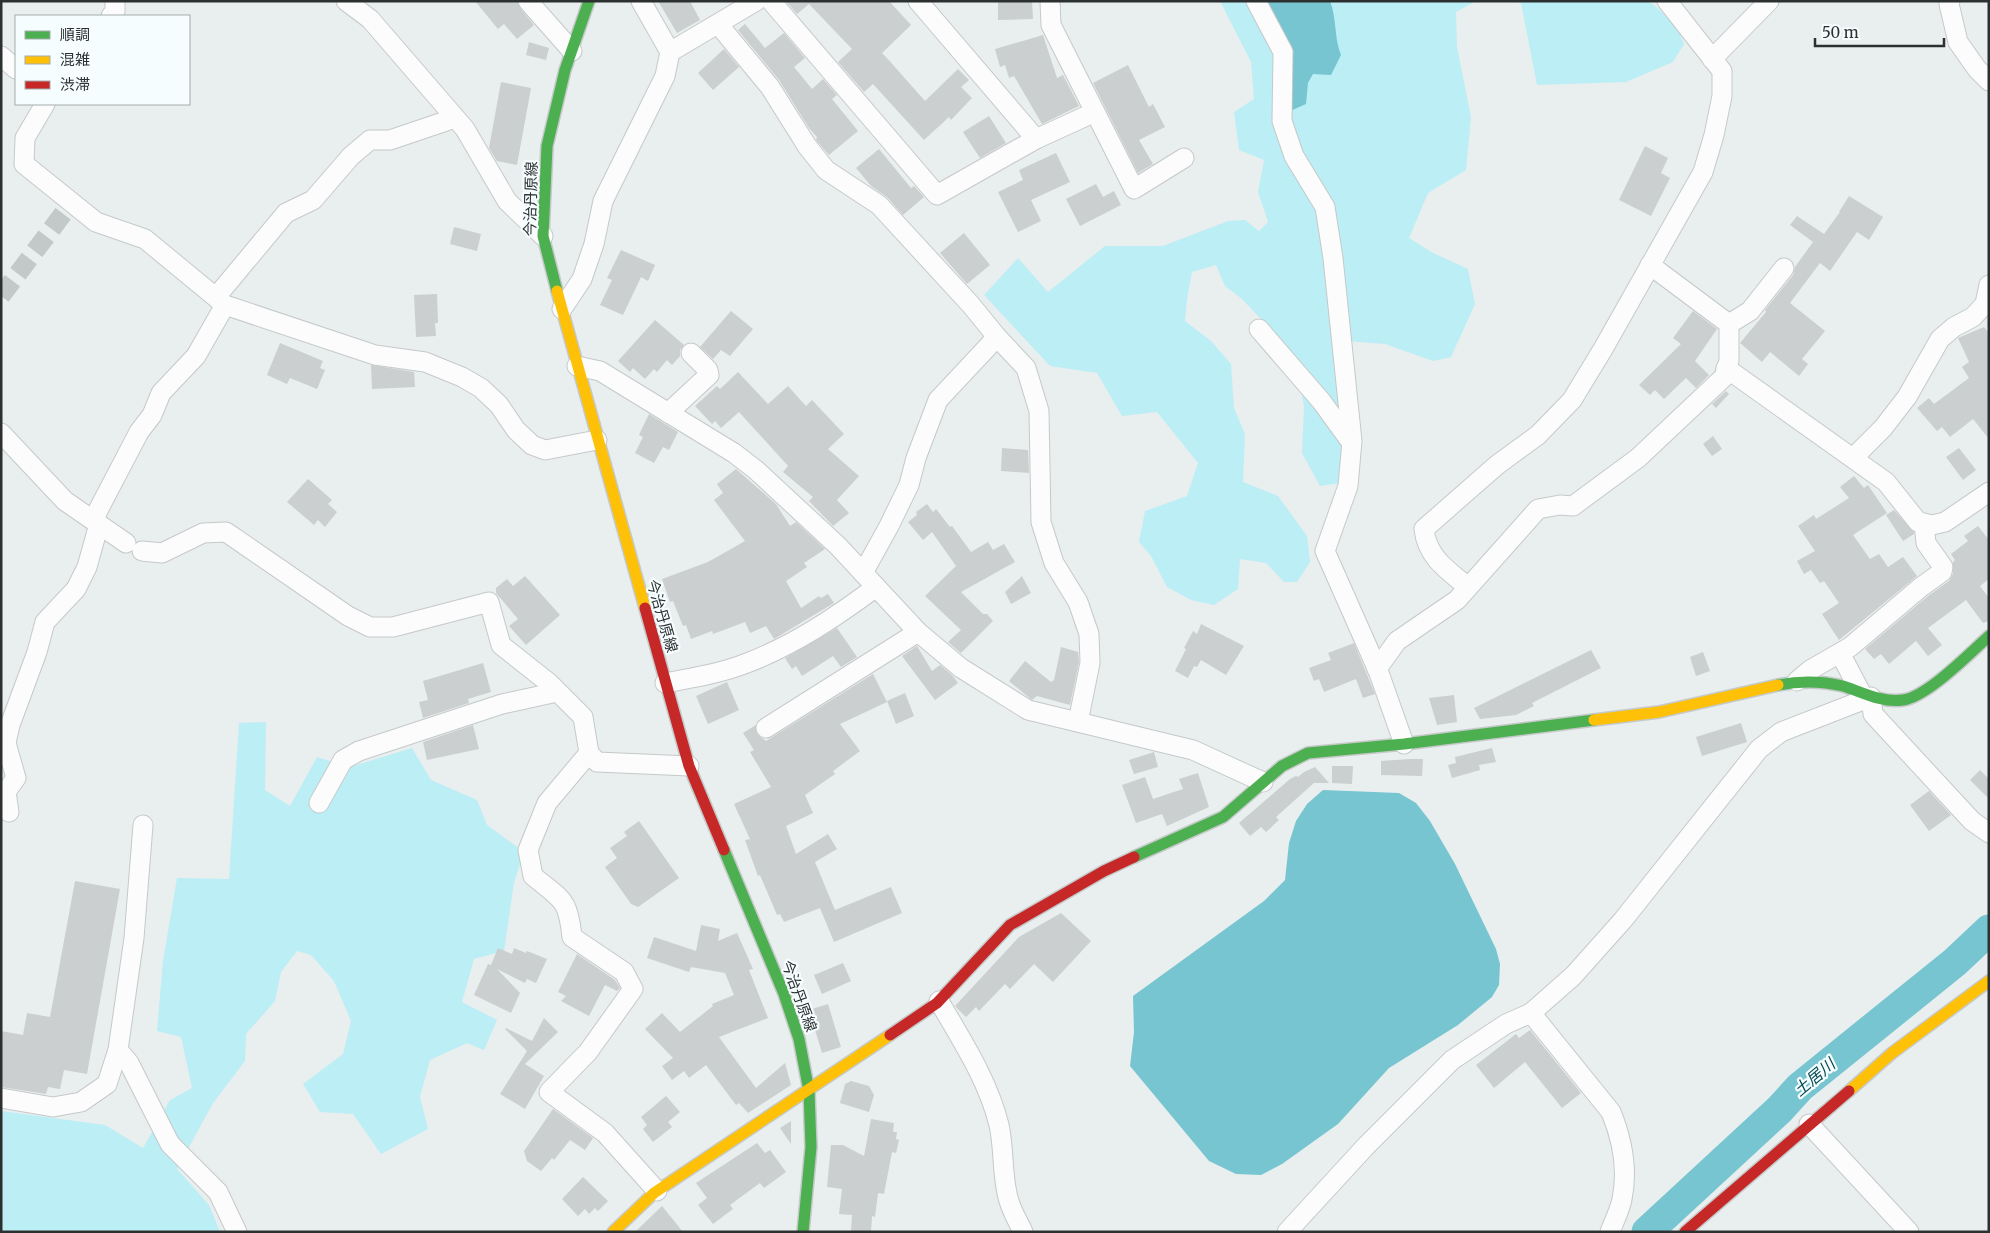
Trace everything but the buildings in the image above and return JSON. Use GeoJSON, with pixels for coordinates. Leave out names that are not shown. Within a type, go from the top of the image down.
{"type":"FeatureCollection","features":[{"type":"Feature","properties":{"kind":"street"},"geometry":{"type":"LineString","coordinates":[[112,15],[115,12],[116,1]]}},
{"type":"Feature","properties":{"kind":"street"},"geometry":{"type":"LineString","coordinates":[[346,1],[370,19],[456,118],[465,129],[507,201],[543,236]]}},
{"type":"Feature","properties":{"kind":"street"},"geometry":{"type":"LineString","coordinates":[[528,1],[572,51]]}},
{"type":"Feature","properties":{"kind":"street","name":"今治丹原線"},"geometry":{"type":"LineString","coordinates":[[589,1],[565,70],[547,146],[543,236],[576,366],[689,766],[784,994],[799,1039],[809,1091],[811,1147],[803,1232]]}},
{"type":"Feature","properties":{"kind":"street"},"geometry":{"type":"LineString","coordinates":[[562,309],[582,279],[594,244],[603,202],[665,76],[670,52],[641,1]]}},
{"type":"Feature","properties":{"kind":"street"},"geometry":{"type":"LineString","coordinates":[[670,52],[756,1]]}},
{"type":"Feature","properties":{"kind":"street"},"geometry":{"type":"LineString","coordinates":[[771,1],[937,195],[1036,139],[1095,112]]}},
{"type":"Feature","properties":{"kind":"street"},"geometry":{"type":"LineString","coordinates":[[918,1],[1036,139]]}},
{"type":"Feature","properties":{"kind":"street"},"geometry":{"type":"LineString","coordinates":[[1050,1],[1050,25],[1134,189],[1184,158]]}},
{"type":"Feature","properties":{"kind":"street"},"geometry":{"type":"LineString","coordinates":[[1256,1],[1284,52],[1282,121],[1294,156],[1324,207],[1333,258],[1352,443],[1348,486],[1325,551],[1377,668],[1404,744]]}},
{"type":"Feature","properties":{"kind":"street"},"geometry":{"type":"LineString","coordinates":[[1468,587],[1439,564],[1425,543],[1424,528],[1497,465],[1538,435],[1572,400],[1703,172],[1714,135],[1722,96],[1722,71],[1667,1]]}},
{"type":"Feature","properties":{"kind":"street"},"geometry":{"type":"LineString","coordinates":[[1712,59],[1769,1]]}},
{"type":"Feature","properties":{"kind":"street"},"geometry":{"type":"LineString","coordinates":[[1950,1],[1958,42],[1977,69],[1989,81]]}},
{"type":"Feature","properties":{"kind":"street"},"geometry":{"type":"LineString","coordinates":[[718,24],[770,87],[807,146],[826,170],[879,205],[1026,368],[1039,411],[1041,522],[1054,563],[1078,602],[1089,634],[1090,664],[1078,722]]}},
{"type":"Feature","properties":{"kind":"street"},"geometry":{"type":"LineString","coordinates":[[1,56],[15,68]]}},
{"type":"Feature","properties":{"kind":"street"},"geometry":{"type":"LineString","coordinates":[[44,105],[25,138],[24,164],[96,222],[145,239],[221,301],[375,355],[425,362],[462,377],[482,388],[499,405],[516,430],[532,445],[545,450],[597,440]]}},
{"type":"Feature","properties":{"kind":"street"},"geometry":{"type":"LineString","coordinates":[[8,812],[6,792],[16,778],[6,743],[10,725],[37,652],[45,622],[76,589],[87,567],[96,522],[139,432],[152,415],[161,393],[196,356],[221,301],[286,212],[313,200],[351,156],[370,140],[390,140],[456,118]]}},
{"type":"Feature","properties":{"kind":"street"},"geometry":{"type":"LineString","coordinates":[[1650,265],[1729,324]]}},
{"type":"Feature","properties":{"kind":"street"},"geometry":{"type":"LineString","coordinates":[[1729,324],[1750,311],[1784,268]]}},
{"type":"Feature","properties":{"kind":"street"},"geometry":{"type":"LineString","coordinates":[[1853,458],[1883,428],[1907,396],[1940,339],[1954,327],[1973,317],[1985,304],[1989,284]]}},
{"type":"Feature","properties":{"kind":"street"},"geometry":{"type":"LineString","coordinates":[[1377,668],[1397,641],[1457,600],[1538,509],[1560,505],[1573,506],[1638,458],[1724,377],[1729,361],[1729,324]]}},
{"type":"Feature","properties":{"kind":"street"},"geometry":{"type":"LineString","coordinates":[[1259,329],[1322,402],[1352,443]]}},
{"type":"Feature","properties":{"kind":"street"},"geometry":{"type":"LineString","coordinates":[[863,573],[909,485],[916,458],[938,400],[997,337]]}},
{"type":"Feature","properties":{"kind":"street"},"geometry":{"type":"LineString","coordinates":[[668,413],[709,375],[708,370],[692,353]]}},
{"type":"Feature","properties":{"kind":"street"},"geometry":{"type":"LineString","coordinates":[[576,366],[600,371],[734,453],[756,470],[838,546],[918,632],[961,668],[1028,710],[1193,750],[1263,782]]}},
{"type":"Feature","properties":{"kind":"street"},"geometry":{"type":"LineString","coordinates":[[1726,368],[1886,482],[1918,522],[1932,525],[1945,522],[1989,492]]}},
{"type":"Feature","properties":{"kind":"street"},"geometry":{"type":"LineString","coordinates":[[1,433],[66,501],[134,547],[162,553],[203,533],[226,532],[348,616],[370,627],[393,627],[490,602],[501,645],[557,692],[583,717],[588,753],[597,762],[689,766]]}},
{"type":"Feature","properties":{"kind":"street"},"geometry":{"type":"LineString","coordinates":[[1798,681],[1810,670],[1850,646],[1920,587],[1942,572],[1943,567],[1926,543],[1924,523]]}},
{"type":"Feature","properties":{"kind":"street"},"geometry":{"type":"LineString","coordinates":[[665,683],[698,677],[746,664],[796,641],[846,610],[876,587]]}},
{"type":"Feature","properties":{"kind":"street"},"geometry":{"type":"LineString","coordinates":[[766,728],[918,632]]}},
{"type":"Feature","properties":{"kind":"street"},"geometry":{"type":"LineString","coordinates":[[614,1232],[657,1191],[809,1091],[939,1001],[1010,925],[1104,872],[1223,818],[1282,766],[1308,753],[1404,744],[1659,712],[1798,681],[1842,686],[1866,695],[1903,700],[1926,690],[1989,636]]}},
{"type":"Feature","properties":{"kind":"street"},"geometry":{"type":"LineString","coordinates":[[1840,652],[1866,695],[1873,714],[1972,821],[1989,833]]}},
{"type":"Feature","properties":{"kind":"street"},"geometry":{"type":"LineString","coordinates":[[319,803],[343,760],[359,751],[502,704],[557,692]]}},
{"type":"Feature","properties":{"kind":"street"},"geometry":{"type":"LineString","coordinates":[[1287,1232],[1366,1146],[1452,1060],[1506,1024],[1531,1013],[1573,976],[1623,920],[1759,749],[1781,732],[1866,695]]}},
{"type":"Feature","properties":{"kind":"street"},"geometry":{"type":"LineString","coordinates":[[588,753],[547,803],[528,850],[533,876],[564,901],[570,915],[572,937],[624,972],[633,989],[588,1052],[549,1092],[605,1133],[657,1191]]}},
{"type":"Feature","properties":{"kind":"street"},"geometry":{"type":"LineString","coordinates":[[1,1098],[53,1107],[81,1102],[107,1084],[118,1050],[134,938],[143,824]]}},
{"type":"Feature","properties":{"kind":"street"},"geometry":{"type":"LineString","coordinates":[[1685,1232],[1892,1053],[1989,980]]}},
{"type":"Feature","properties":{"kind":"street"},"geometry":{"type":"LineString","coordinates":[[939,1001],[974,1060],[990,1096],[999,1127],[1010,1206],[1023,1232]]}},
{"type":"Feature","properties":{"kind":"street"},"geometry":{"type":"LineString","coordinates":[[1531,1013],[1611,1112],[1618,1130],[1626,1174],[1622,1200],[1610,1232]]}},
{"type":"Feature","properties":{"kind":"street"},"geometry":{"type":"LineString","coordinates":[[118,1050],[129,1063],[170,1144],[218,1192],[238,1232]]}},
{"type":"Feature","properties":{"kind":"street"},"geometry":{"type":"LineString","coordinates":[[1809,1124],[1844,1160],[1898,1228]]}},
{"type":"Feature","properties":{"kind":"shaded area"},"geometry":{"type":"Polygon","coordinates":[[[1220,1],[1476,1],[1456,12],[1457,47],[1471,117],[1466,170],[1428,193],[1409,238],[1433,253],[1468,269],[1475,304],[1451,357],[1433,361],[1385,344],[1333,340],[1341,397],[1341,483],[1320,486],[1302,453],[1304,406],[1296,365],[1263,321],[1242,299],[1225,286],[1216,265],[1192,272],[1185,321],[1211,341],[1231,364],[1234,408],[1245,434],[1243,482],[1278,496],[1307,536],[1310,562],[1297,582],[1284,582],[1266,563],[1240,559],[1238,589],[1214,605],[1191,600],[1167,587],[1151,556],[1139,542],[1145,511],[1187,496],[1198,463],[1157,412],[1122,416],[1097,373],[1050,366],[984,295],[1018,258],[1048,292],[1105,246],[1163,246],[1228,221],[1245,220],[1259,231],[1268,222],[1258,192],[1264,160],[1239,150],[1234,112],[1254,99],[1251,62],[1220,1]]]}},
{"type":"Feature","properties":{"kind":"shaded area"},"geometry":{"type":"Polygon","coordinates":[[[1266,1],[1330,1],[1334,15],[1337,42],[1341,55],[1331,75],[1313,74],[1308,83],[1306,104],[1288,112],[1266,1]]]}},
{"type":"Feature","properties":{"kind":"shaded area"},"geometry":{"type":"Polygon","coordinates":[[[1513,1],[1643,1],[1653,4],[1677,27],[1684,44],[1673,62],[1626,82],[1537,85],[1521,3],[1513,1]]]}},
{"type":"Feature","properties":{"kind":"shaded area"},"geometry":{"type":"Polygon","coordinates":[[[266,722],[265,790],[290,806],[317,757],[350,767],[412,748],[431,780],[477,800],[487,825],[524,852],[514,883],[504,951],[474,959],[462,1002],[497,1020],[484,1050],[467,1043],[430,1060],[420,1097],[428,1129],[381,1154],[353,1114],[320,1112],[303,1084],[343,1054],[351,1021],[334,981],[311,955],[297,951],[281,972],[275,1001],[246,1034],[245,1061],[213,1103],[177,1169],[209,1205],[220,1232],[1,1232],[1,1111],[105,1125],[143,1148],[170,1100],[192,1088],[181,1037],[157,1031],[163,961],[177,878],[229,879],[239,723],[266,722]]]}},
{"type":"Feature","properties":{"kind":"shaded area"},"geometry":{"type":"Polygon","coordinates":[[[1323,790],[1399,793],[1416,803],[1430,821],[1455,864],[1496,949],[1500,964],[1499,985],[1492,997],[1458,1025],[1389,1068],[1338,1124],[1282,1164],[1261,1175],[1236,1174],[1209,1161],[1130,1066],[1134,1032],[1133,996],[1264,901],[1285,880],[1289,843],[1296,821],[1307,804],[1323,790]]]}},
{"type":"Feature","properties":{"kind":"waterway","name":"土居川"},"geometry":{"type":"LineString","coordinates":[[1647,1232],[1779,1110],[1800,1087],[1955,962],[1989,930]]}},
{"type":"Feature","properties":{"kind":"tunnel"},"geometry":{"type":"LineString","coordinates":[[1,296],[72,202]]}},
{"type":"Feature","properties":{"kind":"traffic: fast"},"geometry":{"type":"LineString","coordinates":[[557,291],[543,236],[547,146],[565,70],[589,1]]}},
{"type":"Feature","properties":{"kind":"traffic: fast"},"geometry":{"type":"LineString","coordinates":[[1778,685],[1802,682],[1827,683],[1887,700],[1903,700],[1913,697],[1936,683],[1989,636]]}},
{"type":"Feature","properties":{"kind":"traffic: fast"},"geometry":{"type":"LineString","coordinates":[[1134,857],[1223,817],[1282,766],[1308,753],[1404,744],[1594,720]]}},
{"type":"Feature","properties":{"kind":"traffic: fast"},"geometry":{"type":"LineString","coordinates":[[724,850],[784,994],[799,1039],[809,1091],[811,1147],[803,1232]]}},
{"type":"Feature","properties":{"kind":"traffic: slow"},"geometry":{"type":"LineString","coordinates":[[557,291],[645,608]]}},
{"type":"Feature","properties":{"kind":"traffic: slow"},"geometry":{"type":"LineString","coordinates":[[1594,720],[1659,712],[1778,685]]}},
{"type":"Feature","properties":{"kind":"traffic: slow"},"geometry":{"type":"LineString","coordinates":[[1849,1091],[1892,1053],[1989,981]]}},
{"type":"Feature","properties":{"kind":"traffic: slow"},"geometry":{"type":"LineString","coordinates":[[613,1232],[654,1193],[890,1035]]}},
{"type":"Feature","properties":{"kind":"traffic: jam"},"geometry":{"type":"LineString","coordinates":[[645,608],[689,766],[724,850]]}},
{"type":"Feature","properties":{"kind":"traffic: jam"},"geometry":{"type":"LineString","coordinates":[[890,1035],[937,1003],[1010,925],[1104,871],[1134,857]]}},
{"type":"Feature","properties":{"kind":"traffic: jam"},"geometry":{"type":"LineString","coordinates":[[1685,1232],[1849,1091]]}}]}
